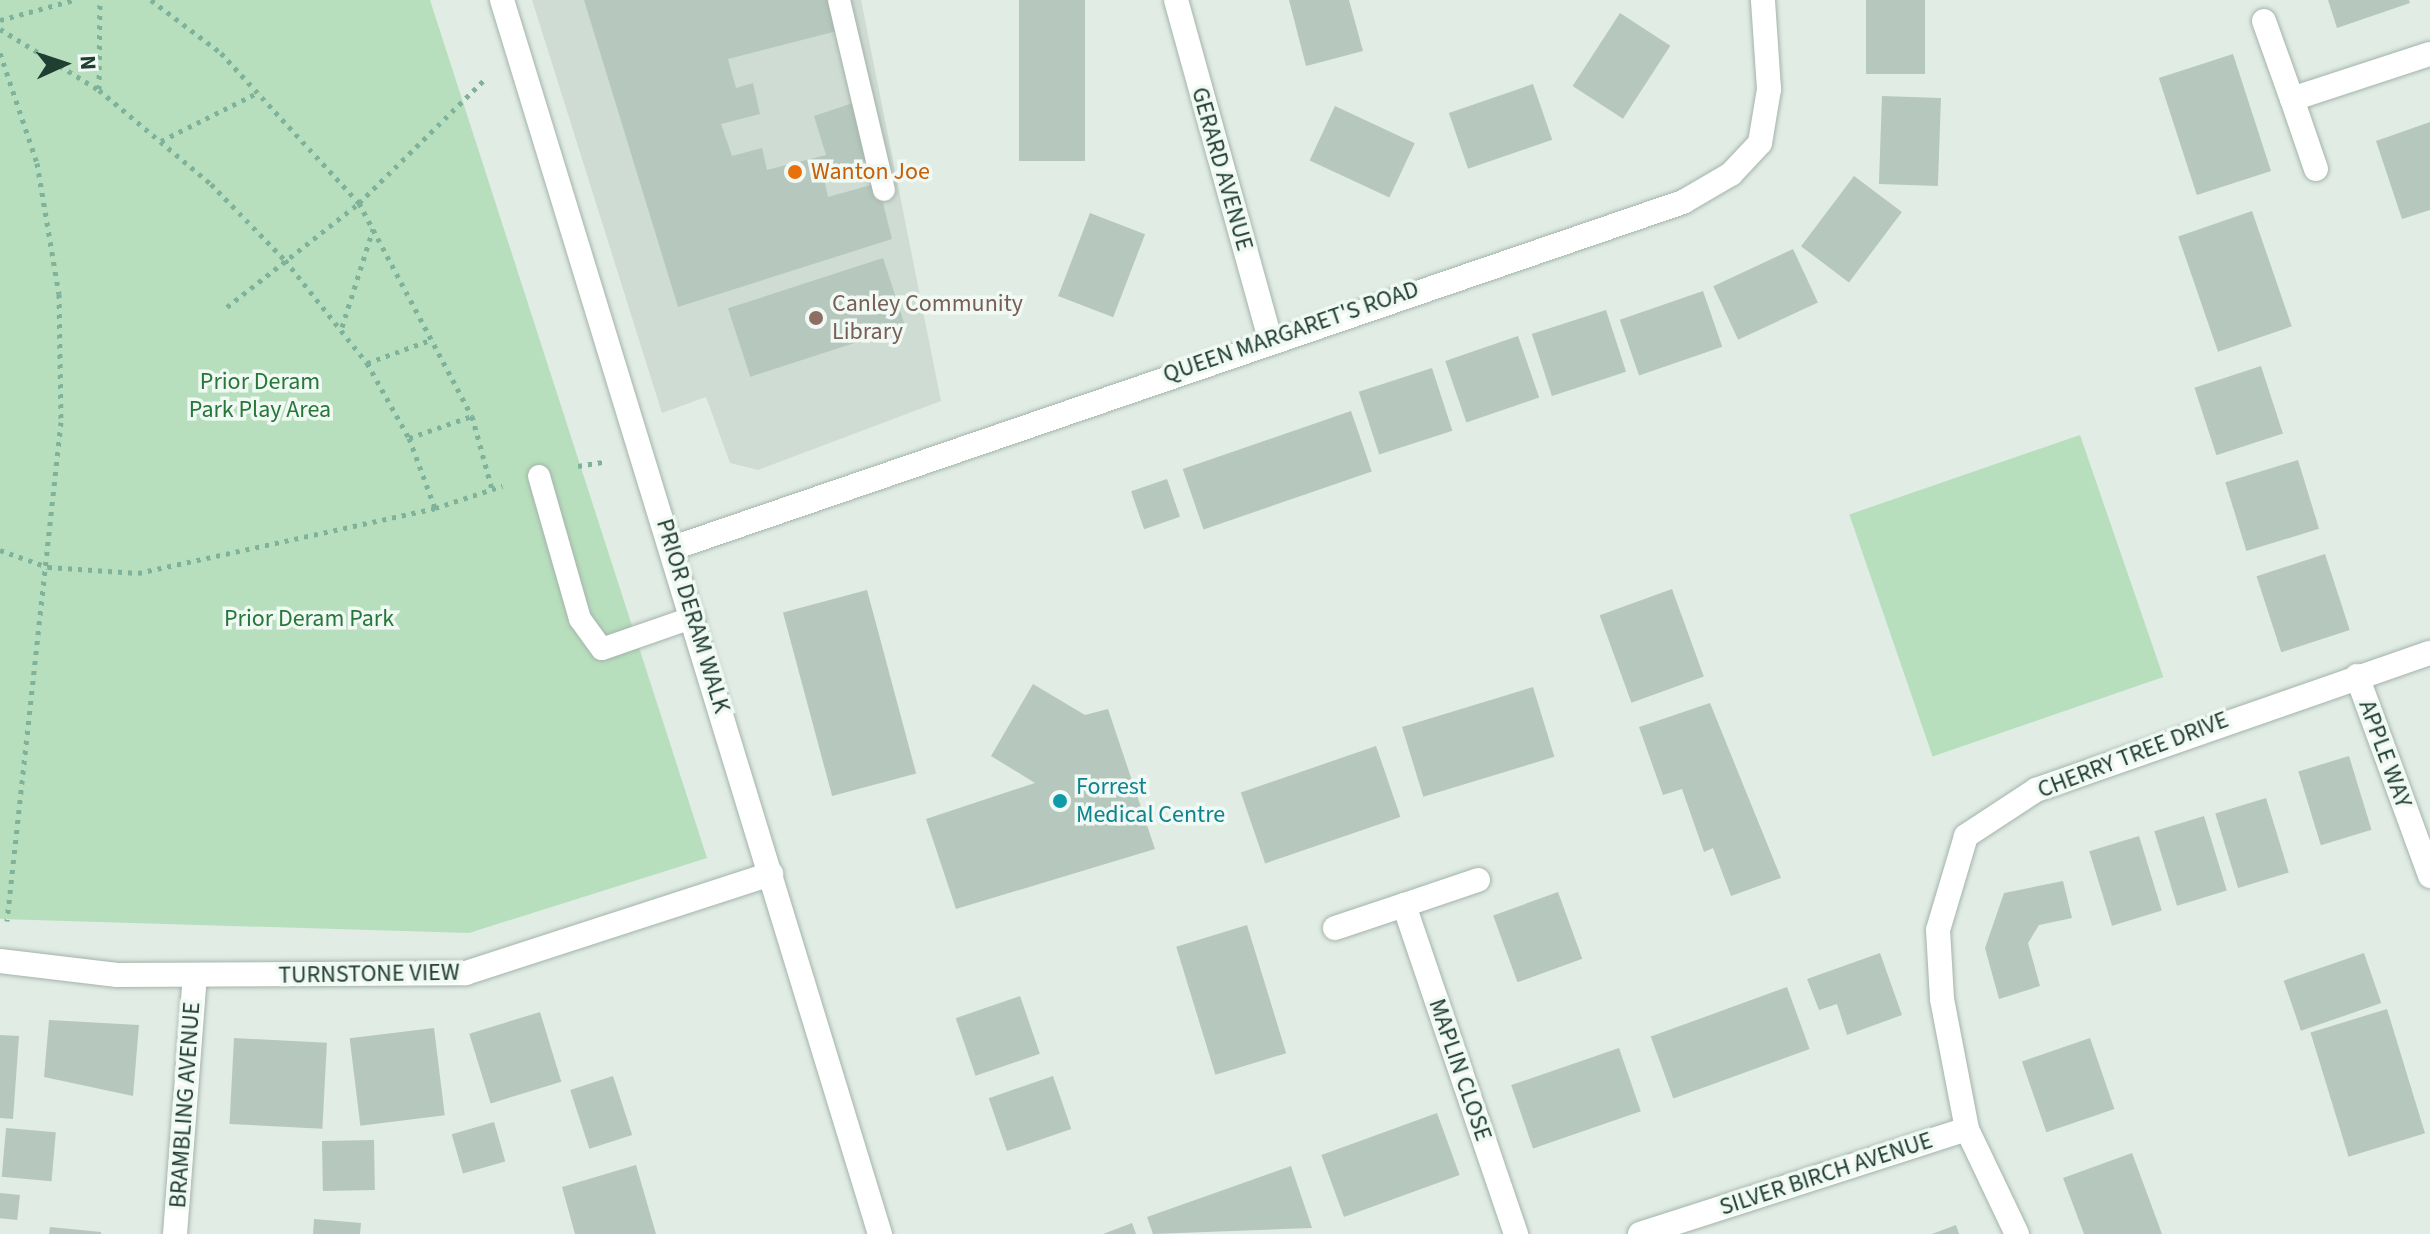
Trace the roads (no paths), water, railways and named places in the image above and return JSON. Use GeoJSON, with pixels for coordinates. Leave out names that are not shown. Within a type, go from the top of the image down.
{"type":"FeatureCollection","features":[{"type":"Feature","properties":{"kind":"street","name":"PRIOR DERAM WALK"},"geometry":{"type":"LineString","coordinates":[[502,0],[643,461],[673,548],[880,1234]]}},
{"type":"Feature","properties":{"kind":"street","name":"GERARD AVENUE"},"geometry":{"type":"LineString","coordinates":[[1176,0],[1270,338]]}},
{"type":"Feature","properties":{"kind":"street","name":"QUEEN MARGARET'S ROAD"},"geometry":{"type":"LineString","coordinates":[[673,548],[1270,338],[1683,202],[1731,174],[1760,143],[1769,89],[1763,0]]}},
{"type":"Feature","properties":{"kind":"street"},"geometry":{"type":"LineString","coordinates":[[2264,21],[2316,169]]}},
{"type":"Feature","properties":{"kind":"street"},"geometry":{"type":"LineString","coordinates":[[2292,99],[2430,54]]}},
{"type":"Feature","properties":{"kind":"street","name":"CHERRY TREE DRIVE"},"geometry":{"type":"LineString","coordinates":[[2017,1234],[1967,1129],[1942,999],[1938,930],[1966,836],[2036,790],[2430,653]]}},
{"type":"Feature","properties":{"kind":"street","name":"APPLE WAY"},"geometry":{"type":"LineString","coordinates":[[2357,676],[2430,876]]}},
{"type":"Feature","properties":{"kind":"street","name":"TURNSTONE VIEW"},"geometry":{"type":"LineString","coordinates":[[1,962],[195,976],[466,973],[771,874]]}},
{"type":"Feature","properties":{"kind":"street"},"geometry":{"type":"LineString","coordinates":[[1335,928],[1478,880]]}},
{"type":"Feature","properties":{"kind":"street","name":"MAPLIN CLOSE"},"geometry":{"type":"LineString","coordinates":[[1404,905],[1516,1234]]}},
{"type":"Feature","properties":{"kind":"street","name":"BRAMBLING AVENUE"},"geometry":{"type":"LineString","coordinates":[[175,1234],[195,976]]}},
{"type":"Feature","properties":{"kind":"street","name":"SILVER BIRCH AVENUE"},"geometry":{"type":"LineString","coordinates":[[1640,1234],[1967,1129]]}},
{"type":"Feature","properties":{"kind":"lane"},"geometry":{"type":"LineString","coordinates":[[839,0],[884,190]]}},
{"type":"Feature","properties":{"kind":"lane"},"geometry":{"type":"LineString","coordinates":[[539,476],[580,619],[602,649],[694,617]]}},
{"type":"Feature","properties":{"kind":"place","name":"Wanton Joe"},"geometry":{"type":"Point","coordinates":[795,172]}},
{"type":"Feature","properties":{"kind":"place","name":"Canley Community Library"},"geometry":{"type":"Point","coordinates":[816,318]}},
{"type":"Feature","properties":{"kind":"place","name":"Forrest Medical Centre"},"geometry":{"type":"Point","coordinates":[1060,801]}},
{"type":"Feature","properties":{"kind":"park label","name":"Prior Deram Park Play Area"},"geometry":{"type":"Point","coordinates":[260,396]}},
{"type":"Feature","properties":{"kind":"park label","name":"Prior Deram Park"},"geometry":{"type":"Point","coordinates":[309,619]}}]}
